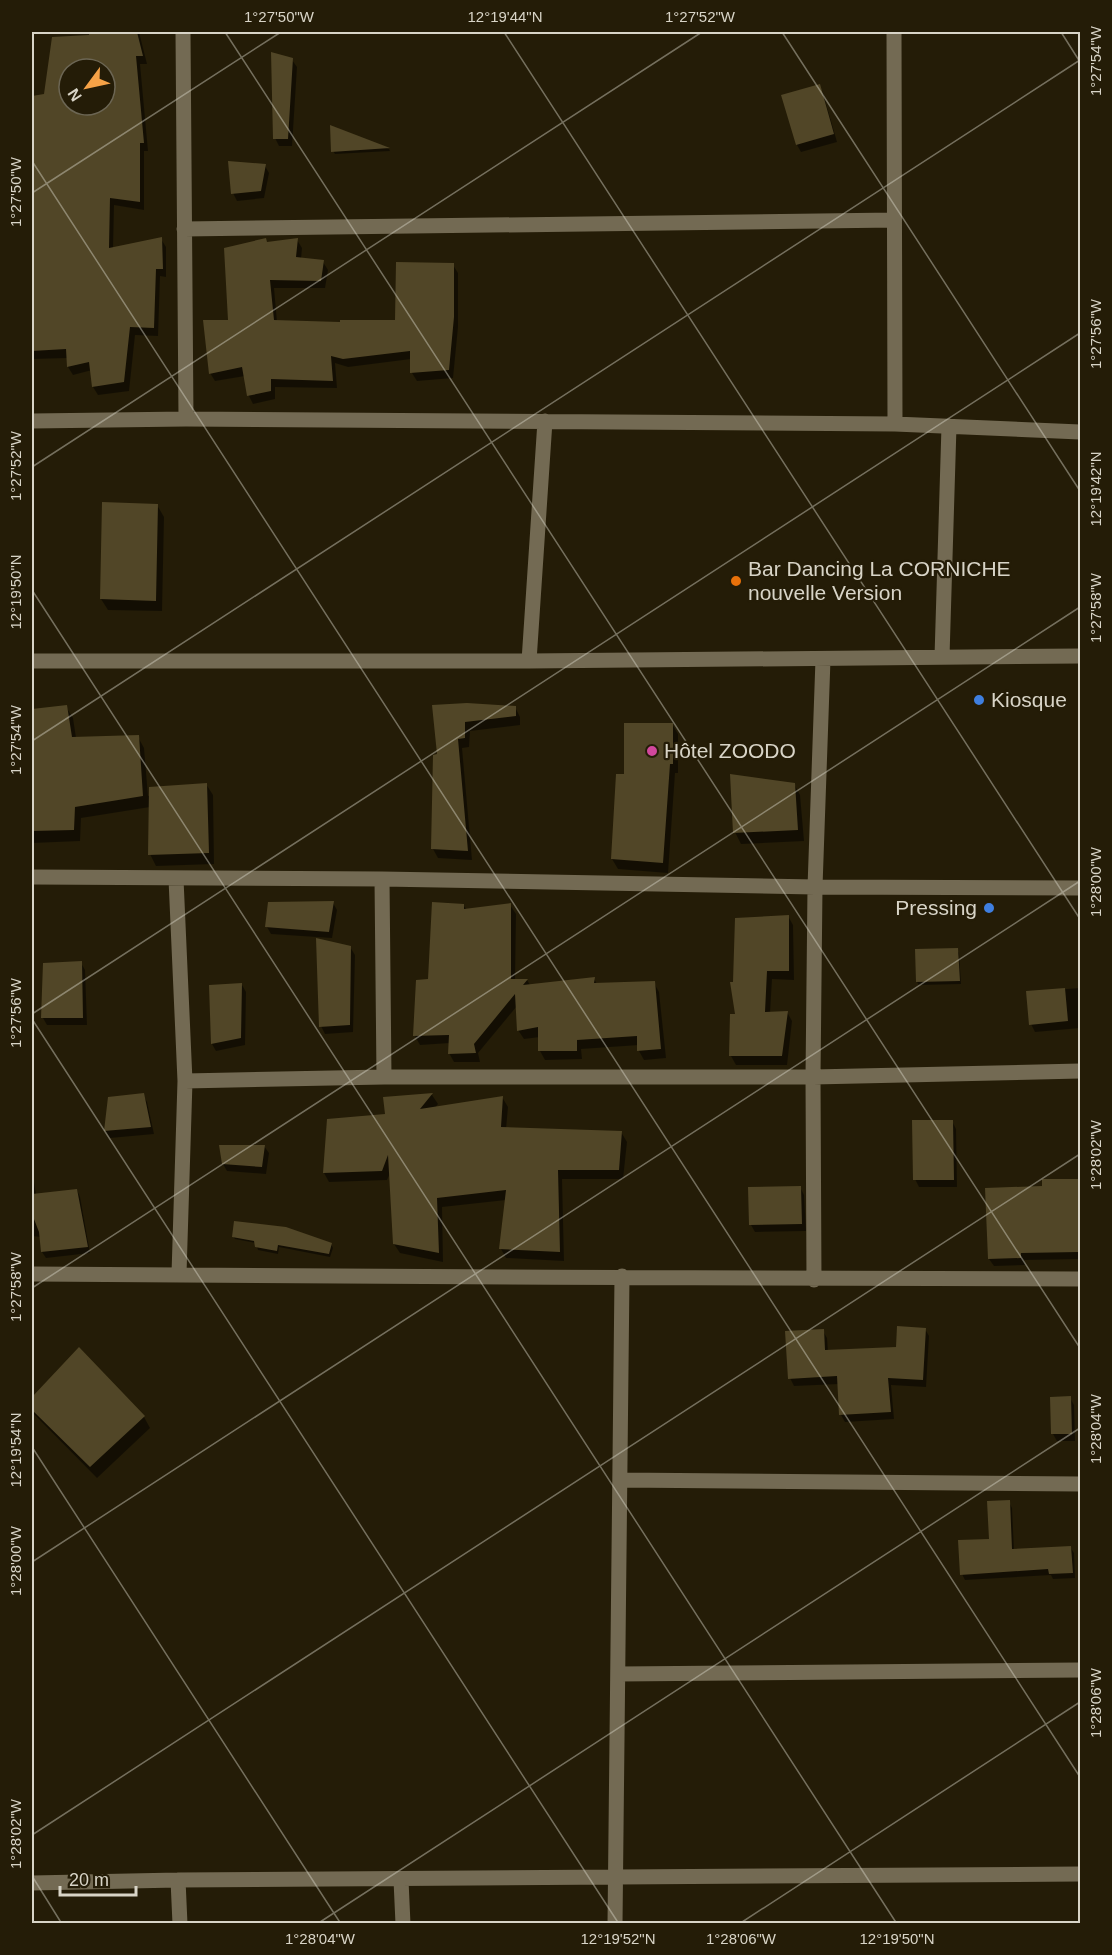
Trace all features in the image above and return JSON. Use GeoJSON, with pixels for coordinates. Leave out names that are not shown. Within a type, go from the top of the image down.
{"type":"FeatureCollection","features":[{"type":"Feature","properties":{"kind":"street"},"geometry":{"type":"LineString","coordinates":[[183,32],[186,419]]}},
{"type":"Feature","properties":{"kind":"street"},"geometry":{"type":"LineString","coordinates":[[894,32],[895,424]]}},
{"type":"Feature","properties":{"kind":"street"},"geometry":{"type":"LineString","coordinates":[[184,229],[894,220]]}},
{"type":"Feature","properties":{"kind":"street"},"geometry":{"type":"LineString","coordinates":[[32,421],[186,419],[895,424],[1080,432]]}},
{"type":"Feature","properties":{"kind":"street"},"geometry":{"type":"LineString","coordinates":[[529,661],[544,421]]}},
{"type":"Feature","properties":{"kind":"street"},"geometry":{"type":"LineString","coordinates":[[942,657],[949,426]]}},
{"type":"Feature","properties":{"kind":"street"},"geometry":{"type":"LineString","coordinates":[[32,662],[1080,657]]}},
{"type":"Feature","properties":{"kind":"street"},"geometry":{"type":"LineString","coordinates":[[814,1280],[815,887],[823,658]]}},
{"type":"Feature","properties":{"kind":"street"},"geometry":{"type":"LineString","coordinates":[[32,877],[1080,888]]}},
{"type":"Feature","properties":{"kind":"street"},"geometry":{"type":"LineString","coordinates":[[176,879],[185,1081],[179,1274]]}},
{"type":"Feature","properties":{"kind":"street"},"geometry":{"type":"LineString","coordinates":[[382,879],[384,1077]]}},
{"type":"Feature","properties":{"kind":"street"},"geometry":{"type":"LineString","coordinates":[[185,1081],[384,1077],[813,1077],[1080,1071]]}},
{"type":"Feature","properties":{"kind":"street"},"geometry":{"type":"LineString","coordinates":[[32,1274],[622,1276],[814,1280],[1080,1279]]}},
{"type":"Feature","properties":{"kind":"street"},"geometry":{"type":"LineString","coordinates":[[615,1923],[622,1276]]}},
{"type":"Feature","properties":{"kind":"street"},"geometry":{"type":"LineString","coordinates":[[620,1480],[1080,1484]]}},
{"type":"Feature","properties":{"kind":"street"},"geometry":{"type":"LineString","coordinates":[[619,1674],[1080,1670]]}},
{"type":"Feature","properties":{"kind":"street"},"geometry":{"type":"LineString","coordinates":[[32,1883],[1080,1874]]}},
{"type":"Feature","properties":{"kind":"street"},"geometry":{"type":"LineString","coordinates":[[178,1880],[180,1923]]}},
{"type":"Feature","properties":{"kind":"street"},"geometry":{"type":"LineString","coordinates":[[401,1880],[403,1923]]}},
{"type":"Feature","properties":{"kind":"building"},"geometry":{"type":"Polygon","coordinates":[[[89,32],[137,32],[143,56],[136,56],[144,143],[140,143],[140,202],[110,198],[109,248],[162,237],[163,269],[156,269],[154,328],[130,327],[124,382],[92,387],[89,362],[67,367],[66,349],[32,351],[32,96],[44,94],[52,37],[89,35],[89,32]]]}},
{"type":"Feature","properties":{"kind":"building"},"geometry":{"type":"Polygon","coordinates":[[[271,52],[293,58],[288,139],[273,139],[271,52]]]}},
{"type":"Feature","properties":{"kind":"building"},"geometry":{"type":"Polygon","coordinates":[[[820,84],[834,134],[796,145],[781,95],[820,84]]]}},
{"type":"Feature","properties":{"kind":"building"},"geometry":{"type":"Polygon","coordinates":[[[330,125],[390,148],[331,152],[330,125]]]}},
{"type":"Feature","properties":{"kind":"building"},"geometry":{"type":"Polygon","coordinates":[[[228,161],[266,164],[261,191],[231,194],[228,161]]]}},
{"type":"Feature","properties":{"kind":"building"},"geometry":{"type":"Polygon","coordinates":[[[266,238],[267,242],[298,238],[296,257],[324,260],[321,281],[270,280],[274,320],[340,322],[340,320],[395,320],[396,262],[454,263],[454,317],[449,370],[410,373],[410,351],[343,359],[331,356],[333,381],[271,379],[271,391],[247,396],[242,367],[209,374],[203,320],[228,320],[224,248],[266,238]]]}},
{"type":"Feature","properties":{"kind":"building"},"geometry":{"type":"Polygon","coordinates":[[[102,502],[158,504],[156,601],[100,599],[102,502]]]}},
{"type":"Feature","properties":{"kind":"building"},"geometry":{"type":"Polygon","coordinates":[[[467,703],[516,706],[516,716],[465,722],[465,738],[458,739],[468,851],[431,849],[433,755],[437,754],[432,705],[467,703]]]}},
{"type":"Feature","properties":{"kind":"building"},"geometry":{"type":"Polygon","coordinates":[[[67,705],[72,737],[139,735],[143,796],[75,807],[74,830],[32,831],[32,709],[67,705]]]}},
{"type":"Feature","properties":{"kind":"building"},"geometry":{"type":"Polygon","coordinates":[[[624,723],[673,723],[673,764],[670,764],[663,863],[611,859],[616,774],[624,774],[624,723]]]}},
{"type":"Feature","properties":{"kind":"building"},"geometry":{"type":"Polygon","coordinates":[[[730,774],[795,783],[798,830],[733,833],[730,774]]]}},
{"type":"Feature","properties":{"kind":"building"},"geometry":{"type":"Polygon","coordinates":[[[207,783],[209,853],[148,855],[149,787],[207,783]]]}},
{"type":"Feature","properties":{"kind":"building"},"geometry":{"type":"Polygon","coordinates":[[[334,901],[329,932],[265,927],[268,902],[334,901]]]}},
{"type":"Feature","properties":{"kind":"building"},"geometry":{"type":"Polygon","coordinates":[[[432,902],[464,904],[464,909],[511,903],[511,979],[528,979],[523,985],[595,977],[594,983],[655,981],[661,1049],[637,1051],[637,1036],[577,1040],[577,1051],[538,1051],[538,1027],[517,1031],[515,994],[474,1044],[476,1053],[448,1054],[449,1035],[413,1036],[416,980],[428,979],[432,902]]]}},
{"type":"Feature","properties":{"kind":"building"},"geometry":{"type":"Polygon","coordinates":[[[789,915],[789,971],[767,971],[765,1012],[788,1011],[782,1056],[729,1056],[730,1014],[735,1014],[730,982],[733,982],[735,918],[789,915]]]}},
{"type":"Feature","properties":{"kind":"building"},"geometry":{"type":"Polygon","coordinates":[[[316,938],[351,946],[350,1025],[319,1027],[316,938]]]}},
{"type":"Feature","properties":{"kind":"building"},"geometry":{"type":"Polygon","coordinates":[[[958,948],[960,981],[916,982],[915,949],[958,948]]]}},
{"type":"Feature","properties":{"kind":"building"},"geometry":{"type":"Polygon","coordinates":[[[82,961],[83,1018],[41,1018],[43,963],[82,961]]]}},
{"type":"Feature","properties":{"kind":"building"},"geometry":{"type":"Polygon","coordinates":[[[242,983],[241,1038],[211,1044],[209,985],[242,983]]]}},
{"type":"Feature","properties":{"kind":"building"},"geometry":{"type":"Polygon","coordinates":[[[1065,988],[1068,1021],[1029,1025],[1026,991],[1065,988]]]}},
{"type":"Feature","properties":{"kind":"building"},"geometry":{"type":"Polygon","coordinates":[[[144,1093],[151,1127],[104,1131],[108,1097],[144,1093]]]}},
{"type":"Feature","properties":{"kind":"building"},"geometry":{"type":"Polygon","coordinates":[[[433,1093],[420,1109],[503,1096],[501,1127],[622,1131],[619,1170],[558,1170],[560,1252],[499,1249],[506,1190],[437,1198],[439,1253],[393,1244],[388,1155],[382,1171],[323,1173],[327,1119],[385,1114],[383,1097],[433,1093]]]}},
{"type":"Feature","properties":{"kind":"building"},"geometry":{"type":"Polygon","coordinates":[[[912,1120],[953,1120],[954,1180],[913,1180],[912,1120]]]}},
{"type":"Feature","properties":{"kind":"building"},"geometry":{"type":"Polygon","coordinates":[[[219,1145],[265,1145],[262,1167],[222,1164],[219,1145]]]}},
{"type":"Feature","properties":{"kind":"building"},"geometry":{"type":"Polygon","coordinates":[[[1042,1179],[1078,1179],[1079,1252],[1021,1253],[1021,1258],[988,1259],[985,1188],[1042,1186],[1042,1179]]]}},
{"type":"Feature","properties":{"kind":"building"},"geometry":{"type":"Polygon","coordinates":[[[801,1186],[802,1224],[749,1225],[748,1187],[801,1186]]]}},
{"type":"Feature","properties":{"kind":"building"},"geometry":{"type":"Polygon","coordinates":[[[77,1189],[88,1247],[41,1252],[39,1232],[32,1214],[32,1194],[77,1189]]]}},
{"type":"Feature","properties":{"kind":"building"},"geometry":{"type":"Polygon","coordinates":[[[234,1221],[286,1227],[332,1243],[329,1254],[278,1245],[277,1251],[255,1247],[254,1241],[232,1237],[234,1221]]]}},
{"type":"Feature","properties":{"kind":"building"},"geometry":{"type":"Polygon","coordinates":[[[897,1326],[926,1328],[923,1380],[888,1378],[891,1412],[839,1415],[837,1376],[788,1379],[785,1331],[824,1329],[825,1350],[896,1347],[897,1326]]]}},
{"type":"Feature","properties":{"kind":"building"},"geometry":{"type":"Polygon","coordinates":[[[79,1347],[145,1416],[90,1467],[32,1410],[32,1397],[79,1347]]]}},
{"type":"Feature","properties":{"kind":"building"},"geometry":{"type":"Polygon","coordinates":[[[1071,1396],[1072,1434],[1051,1434],[1050,1397],[1071,1396]]]}},
{"type":"Feature","properties":{"kind":"building"},"geometry":{"type":"Polygon","coordinates":[[[1010,1500],[1012,1549],[1071,1546],[1073,1573],[1049,1574],[1048,1569],[960,1575],[958,1540],[989,1539],[987,1501],[1010,1500]]]}},
{"type":"Feature","properties":{"kind":"place","name":"Bar Dancing La CORNICHE nouvelle Version"},"geometry":{"type":"Point","coordinates":[736,581]}},
{"type":"Feature","properties":{"kind":"place","name":"Kiosque"},"geometry":{"type":"Point","coordinates":[979,700]}},
{"type":"Feature","properties":{"kind":"place","name":"Hôtel ZOODO"},"geometry":{"type":"Point","coordinates":[652,751]}},
{"type":"Feature","properties":{"kind":"place","name":"Pressing"},"geometry":{"type":"Point","coordinates":[989,908]}}]}
